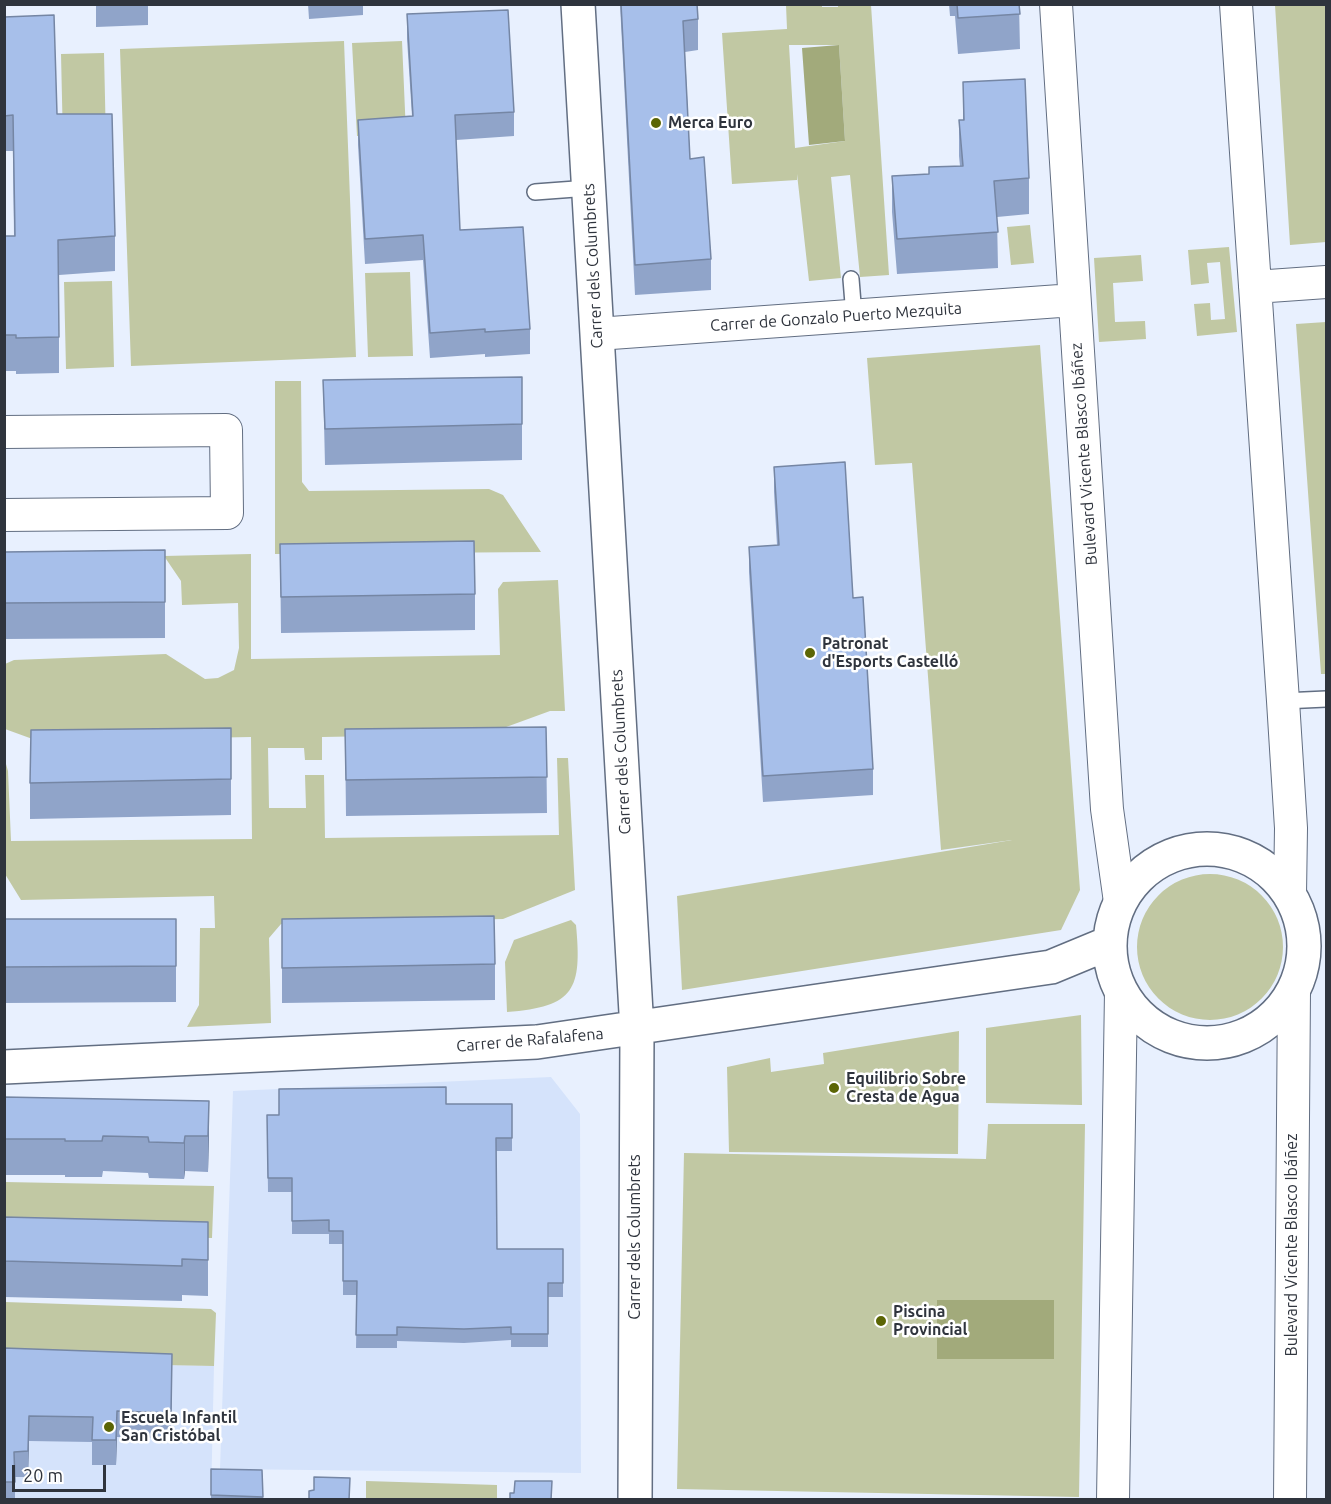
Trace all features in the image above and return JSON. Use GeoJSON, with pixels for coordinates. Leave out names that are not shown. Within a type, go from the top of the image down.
{"type":"FeatureCollection","features":[{"type":"Feature","properties":{"kind":"street","name":"Carrer dels Columbrets"},"geometry":{"type":"LineString","coordinates":[[578,4],[637,1030],[635,1500]]}},
{"type":"Feature","properties":{"kind":"street","name":"Bulevard Vicente Blasco Ibáñez"},"geometry":{"type":"LineString","coordinates":[[1056,4],[1107,809],[1120,902]]}},
{"type":"Feature","properties":{"kind":"street"},"geometry":{"type":"LineString","coordinates":[[1114,969],[1134,1011],[1152,1026],[1170,1036],[1209,1044],[1227,1042],[1259,1029],[1283,1008],[1301,975],[1310,921],[1290,828],[1236,4]]}},
{"type":"Feature","properties":{"kind":"street"},"geometry":{"type":"LineString","coordinates":[[1255,287],[1326,282]]}},
{"type":"Feature","properties":{"kind":"street","name":"Carrer de Gonzalo Puerto Mezquita"},"geometry":{"type":"LineString","coordinates":[[597,334],[1074,300]]}},
{"type":"Feature","properties":{"kind":"street"},"geometry":{"type":"LineString","coordinates":[[4,432],[226,430],[227,513],[4,515]]}},
{"type":"Feature","properties":{"kind":"street"},"geometry":{"type":"LineString","coordinates":[[1113,1500],[1113,919],[1120,902],[1139,877],[1165,858],[1207,848],[1231,851],[1255,861],[1279,880],[1310,921]]}},
{"type":"Feature","properties":{"kind":"street","name":"Carrer de Rafalafena"},"geometry":{"type":"LineString","coordinates":[[4,1067],[537,1042],[637,1030],[1051,967],[1114,969]]}},
{"type":"Feature","properties":{"kind":"street","name":"Bulevard Vicente Blasco Ibáñez"},"geometry":{"type":"LineString","coordinates":[[1290,1500],[1294,991]]}},
{"type":"Feature","properties":{"kind":"lane"},"geometry":{"type":"LineString","coordinates":[[535,192],[589,188]]}},
{"type":"Feature","properties":{"kind":"lane"},"geometry":{"type":"LineString","coordinates":[[851,279],[854,316]]}},
{"type":"Feature","properties":{"kind":"lane"},"geometry":{"type":"LineString","coordinates":[[1283,701],[1326,699]]}},
{"type":"Feature","properties":{"kind":"shaded area"},"geometry":{"type":"Polygon","coordinates":[[[786,5],[838,7],[838,5],[871,5],[889,275],[860,277],[850,175],[831,177],[841,278],[809,281],[797,174],[797,180],[732,184],[722,33],[787,29],[786,5]],[[789,45],[795,148],[845,141],[839,45],[789,45]]]}},
{"type":"Feature","properties":{"kind":"shaded area"},"geometry":{"type":"Polygon","coordinates":[[[1275,5],[1326,5],[1326,242],[1290,245],[1275,5]]]}},
{"type":"Feature","properties":{"kind":"shaded area"},"geometry":{"type":"Polygon","coordinates":[[[344,41],[356,357],[131,366],[120,49],[344,41]]]}},
{"type":"Feature","properties":{"kind":"shaded area"},"geometry":{"type":"Polygon","coordinates":[[[402,41],[406,134],[357,136],[352,43],[402,41]]]}},
{"type":"Feature","properties":{"kind":"shaded area"},"geometry":{"type":"Polygon","coordinates":[[[839,45],[845,141],[809,145],[802,48],[839,45]]]}},
{"type":"Feature","properties":{"kind":"shaded area"},"geometry":{"type":"Polygon","coordinates":[[[104,53],[106,143],[63,143],[61,54],[104,53]]]}},
{"type":"Feature","properties":{"kind":"shaded area"},"geometry":{"type":"Polygon","coordinates":[[[1030,225],[1034,263],[1011,265],[1007,227],[1030,225]]]}},
{"type":"Feature","properties":{"kind":"shaded area"},"geometry":{"type":"Polygon","coordinates":[[[1229,247],[1237,332],[1197,336],[1194,304],[1210,303],[1211,320],[1225,319],[1220,262],[1207,263],[1209,283],[1191,285],[1188,250],[1229,247]]]}},
{"type":"Feature","properties":{"kind":"shaded area"},"geometry":{"type":"Polygon","coordinates":[[[1141,255],[1143,281],[1113,283],[1115,322],[1145,321],[1146,339],[1099,342],[1094,258],[1141,255]]]}},
{"type":"Feature","properties":{"kind":"shaded area"},"geometry":{"type":"Polygon","coordinates":[[[410,272],[413,356],[368,357],[365,273],[410,272]]]}},
{"type":"Feature","properties":{"kind":"shaded area"},"geometry":{"type":"Polygon","coordinates":[[[112,281],[114,367],[66,369],[64,282],[112,281]]]}},
{"type":"Feature","properties":{"kind":"shaded area"},"geometry":{"type":"Polygon","coordinates":[[[1326,322],[1326,674],[1321,674],[1296,324],[1326,322]]]}},
{"type":"Feature","properties":{"kind":"shaded area"},"geometry":{"type":"Polygon","coordinates":[[[1040,345],[1080,890],[1061,930],[682,990],[677,896],[1012,840],[941,850],[912,463],[875,465],[867,358],[1040,345]]]}},
{"type":"Feature","properties":{"kind":"shaded area"},"geometry":{"type":"Polygon","coordinates":[[[275,381],[301,381],[302,482],[309,491],[489,489],[503,495],[541,552],[275,554],[275,381]]]}},
{"type":"Feature","properties":{"kind":"shaded area"},"geometry":{"type":"Polygon","coordinates":[[[251,554],[251,659],[500,655],[498,589],[503,582],[558,580],[565,711],[550,711],[487,734],[322,737],[322,760],[305,760],[304,748],[268,748],[269,808],[306,808],[305,775],[324,775],[325,838],[559,835],[557,758],[568,758],[575,890],[503,919],[281,924],[269,938],[271,1023],[187,1027],[199,1005],[200,928],[215,928],[214,896],[21,900],[5,874],[4,757],[8,771],[11,841],[252,839],[251,737],[38,741],[5,729],[5,664],[14,660],[166,654],[205,679],[218,678],[234,670],[239,648],[238,603],[182,605],[181,581],[164,556],[251,554]]]}},
{"type":"Feature","properties":{"kind":"shaded area"},"geometry":{"type":"Polygon","coordinates":[[[1210,874],[1238,880],[1261,896],[1277,919],[1283,947],[1277,975],[1261,998],[1238,1014],[1210,1020],[1182,1014],[1159,998],[1143,975],[1137,947],[1143,919],[1159,896],[1182,880],[1210,874]]]}},
{"type":"Feature","properties":{"kind":"shaded area"},"geometry":{"type":"Polygon","coordinates":[[[571,920],[576,925],[578,947],[575,979],[569,991],[560,999],[547,1005],[507,1012],[505,962],[514,940],[571,920]]]}},
{"type":"Feature","properties":{"kind":"shaded area"},"geometry":{"type":"Polygon","coordinates":[[[1081,1015],[1082,1105],[986,1103],[986,1028],[1081,1015]]]}},
{"type":"Feature","properties":{"kind":"shaded area"},"geometry":{"type":"Polygon","coordinates":[[[959,1031],[958,1154],[729,1152],[727,1067],[770,1058],[771,1072],[824,1064],[823,1053],[959,1031]]]}},
{"type":"Feature","properties":{"kind":"shaded area"},"geometry":{"type":"Polygon","coordinates":[[[551,1077],[580,1114],[581,1473],[220,1469],[233,1091],[551,1077]]]}},
{"type":"Feature","properties":{"kind":"shaded area","name":"Piscina Provincial"},"geometry":{"type":"Polygon","coordinates":[[[988,1124],[1085,1124],[1079,1497],[677,1489],[684,1153],[986,1159],[988,1124]]]}},
{"type":"Feature","properties":{"kind":"shaded area"},"geometry":{"type":"Polygon","coordinates":[[[5,1182],[214,1186],[212,1238],[5,1234],[5,1182]]]}},
{"type":"Feature","properties":{"kind":"shaded area"},"geometry":{"type":"Polygon","coordinates":[[[937,1300],[1054,1300],[1054,1359],[937,1359],[937,1300]]]}},
{"type":"Feature","properties":{"kind":"shaded area"},"geometry":{"type":"Polygon","coordinates":[[[5,1302],[211,1309],[216,1313],[214,1366],[5,1362],[5,1302]]]}},
{"type":"Feature","properties":{"kind":"shaded area","name":"Escuela Infantil San Cristóbal"},"geometry":{"type":"Polygon","coordinates":[[[5,1362],[214,1366],[211,1499],[5,1500],[5,1362]]]}},
{"type":"Feature","properties":{"kind":"shaded area"},"geometry":{"type":"Polygon","coordinates":[[[366,1481],[497,1485],[497,1499],[366,1499],[366,1481]]]}},
{"type":"Feature","properties":{"kind":"building"},"geometry":{"type":"Polygon","coordinates":[[[621,4],[697,4],[698,19],[683,21],[690,159],[704,157],[711,259],[635,265],[621,4]]]}},
{"type":"Feature","properties":{"kind":"building"},"geometry":{"type":"Polygon","coordinates":[[[957,4],[1019,4],[1020,14],[958,18],[957,4]]]}},
{"type":"Feature","properties":{"kind":"building"},"geometry":{"type":"Polygon","coordinates":[[[508,10],[514,112],[455,115],[460,230],[523,227],[530,329],[430,333],[423,235],[365,239],[358,120],[413,116],[407,14],[508,10]]]}},
{"type":"Feature","properties":{"kind":"building"},"geometry":{"type":"Polygon","coordinates":[[[54,15],[57,114],[112,114],[115,236],[58,240],[59,337],[16,338],[16,335],[4,335],[4,236],[15,236],[13,115],[4,116],[4,17],[54,15]]]}},
{"type":"Feature","properties":{"kind":"building"},"geometry":{"type":"Polygon","coordinates":[[[1025,79],[1029,178],[994,181],[998,232],[897,239],[892,176],[929,174],[929,167],[963,166],[959,120],[964,120],[963,82],[1025,79]]]}},
{"type":"Feature","properties":{"kind":"building"},"geometry":{"type":"Polygon","coordinates":[[[522,377],[522,424],[325,429],[323,380],[522,377]]]}},
{"type":"Feature","properties":{"kind":"building","name":"Patronat d'Esports Castelló"},"geometry":{"type":"Polygon","coordinates":[[[845,462],[853,598],[863,597],[873,769],[763,776],[749,547],[779,545],[774,467],[845,462]]]}},
{"type":"Feature","properties":{"kind":"building"},"geometry":{"type":"Polygon","coordinates":[[[474,541],[475,594],[281,597],[280,544],[474,541]]]}},
{"type":"Feature","properties":{"kind":"building"},"geometry":{"type":"Polygon","coordinates":[[[165,550],[165,602],[4,603],[4,552],[165,550]]]}},
{"type":"Feature","properties":{"kind":"building"},"geometry":{"type":"Polygon","coordinates":[[[546,727],[547,777],[346,780],[345,729],[546,727]]]}},
{"type":"Feature","properties":{"kind":"building"},"geometry":{"type":"Polygon","coordinates":[[[231,728],[231,779],[30,783],[31,730],[231,728]]]}},
{"type":"Feature","properties":{"kind":"building"},"geometry":{"type":"Polygon","coordinates":[[[494,916],[495,964],[282,968],[282,919],[494,916]]]}},
{"type":"Feature","properties":{"kind":"building"},"geometry":{"type":"Polygon","coordinates":[[[4,919],[176,919],[176,966],[4,967],[4,919]]]}},
{"type":"Feature","properties":{"kind":"building"},"geometry":{"type":"Polygon","coordinates":[[[446,1087],[446,1104],[512,1104],[512,1138],[496,1138],[497,1249],[563,1249],[563,1283],[548,1283],[548,1334],[511,1334],[511,1327],[464,1329],[397,1327],[397,1335],[356,1335],[357,1281],[343,1281],[343,1231],[329,1231],[329,1220],[292,1221],[292,1178],[268,1178],[267,1115],[279,1115],[279,1089],[446,1087]]]}},
{"type":"Feature","properties":{"kind":"building"},"geometry":{"type":"Polygon","coordinates":[[[4,1097],[209,1101],[208,1136],[185,1136],[184,1143],[149,1142],[148,1137],[103,1136],[102,1141],[4,1139],[4,1097]]]}},
{"type":"Feature","properties":{"kind":"building"},"geometry":{"type":"Polygon","coordinates":[[[4,1217],[208,1222],[208,1260],[182,1259],[182,1266],[4,1261],[4,1217]]]}},
{"type":"Feature","properties":{"kind":"building","name":"Escuela Infantil San Cristóbal"},"geometry":{"type":"Polygon","coordinates":[[[4,1348],[172,1354],[171,1413],[117,1411],[116,1440],[92,1440],[93,1417],[29,1416],[28,1451],[14,1452],[15,1482],[4,1482],[4,1348]]]}},
{"type":"Feature","properties":{"kind":"building"},"geometry":{"type":"Polygon","coordinates":[[[211,1469],[262,1470],[263,1497],[211,1495],[211,1469]]]}},
{"type":"Feature","properties":{"kind":"building"},"geometry":{"type":"Polygon","coordinates":[[[314,1477],[350,1478],[349,1500],[309,1500],[309,1491],[314,1490],[314,1477]]]}},
{"type":"Feature","properties":{"kind":"building"},"geometry":{"type":"Polygon","coordinates":[[[515,1481],[552,1481],[551,1500],[510,1500],[510,1493],[514,1493],[515,1481]]]}},
{"type":"Feature","properties":{"kind":"place","name":"Merca Euro"},"geometry":{"type":"Point","coordinates":[656,123]}},
{"type":"Feature","properties":{"kind":"place","name":"Patronat d'Esports Castelló"},"geometry":{"type":"Point","coordinates":[810,653]}},
{"type":"Feature","properties":{"kind":"place","name":"Equilibrio Sobre Cresta de Agua"},"geometry":{"type":"Point","coordinates":[834,1088]}},
{"type":"Feature","properties":{"kind":"place","name":"Piscina Provincial"},"geometry":{"type":"Point","coordinates":[881,1321]}},
{"type":"Feature","properties":{"kind":"place","name":"Escuela Infantil San Cristóbal"},"geometry":{"type":"Point","coordinates":[109,1427]}}]}
